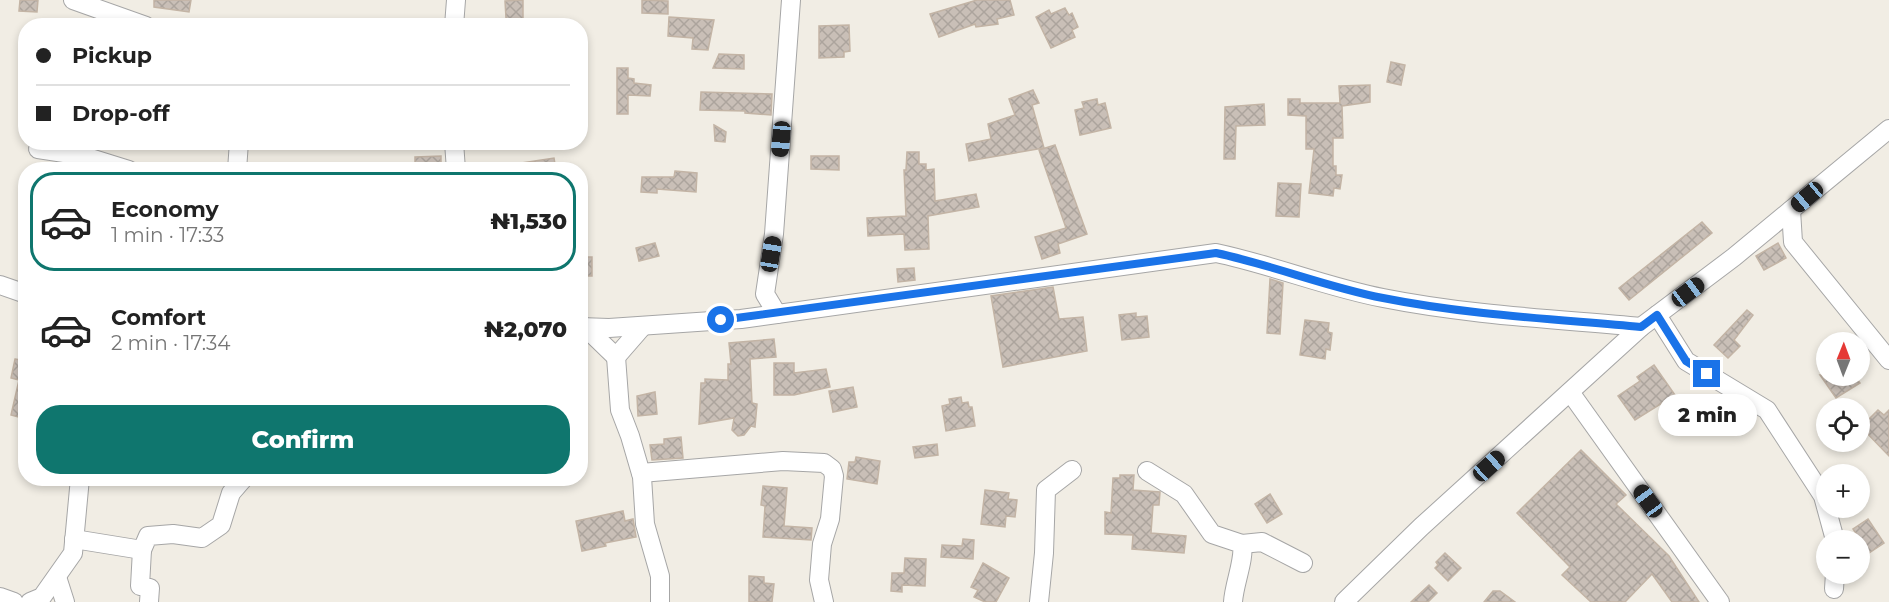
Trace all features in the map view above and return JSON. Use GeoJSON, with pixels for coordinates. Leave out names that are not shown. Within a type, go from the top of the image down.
{"type":"FeatureCollection","features":[{"type":"Feature","properties":{"kind":"street"},"geometry":{"type":"LineString","coordinates":[[73,0],[124,18]]}},
{"type":"Feature","properties":{"kind":"street"},"geometry":{"type":"LineString","coordinates":[[455,18],[456,0]]}},
{"type":"Feature","properties":{"kind":"street"},"geometry":{"type":"LineString","coordinates":[[777,314],[765,294],[774,234],[791,0]]}},
{"type":"Feature","properties":{"kind":"street"},"geometry":{"type":"LineString","coordinates":[[1344,602],[1421,526],[1641,327],[1765,231],[1889,129]]}},
{"type":"Feature","properties":{"kind":"street"},"geometry":{"type":"LineString","coordinates":[[45,150],[84,156],[103,162]]}},
{"type":"Feature","properties":{"kind":"street"},"geometry":{"type":"LineString","coordinates":[[1791,210],[1793,242]]}},
{"type":"Feature","properties":{"kind":"street"},"geometry":{"type":"LineString","coordinates":[[1765,231],[1793,242],[1886,350]]}},
{"type":"Feature","properties":{"kind":"street"},"geometry":{"type":"LineString","coordinates":[[588,327],[643,326],[777,314],[1216,253],[1243,259],[1331,287],[1438,308],[1641,327]]}},
{"type":"Feature","properties":{"kind":"street"},"geometry":{"type":"LineString","coordinates":[[0,285],[18,291]]}},
{"type":"Feature","properties":{"kind":"street"},"geometry":{"type":"LineString","coordinates":[[1657,315],[1686,361],[1767,410],[1823,496],[1832,530]]}},
{"type":"Feature","properties":{"kind":"street"},"geometry":{"type":"LineString","coordinates":[[616,357],[643,326]]}},
{"type":"Feature","properties":{"kind":"street"},"geometry":{"type":"LineString","coordinates":[[588,332],[616,357],[620,410],[641,473],[645,524],[660,576],[660,602]]}},
{"type":"Feature","properties":{"kind":"street"},"geometry":{"type":"LineString","coordinates":[[1569,392],[1720,602]]}},
{"type":"Feature","properties":{"kind":"street"},"geometry":{"type":"LineString","coordinates":[[641,473],[783,461],[824,463],[832,469],[834,476],[830,519],[822,544],[819,580],[824,602]]}},
{"type":"Feature","properties":{"kind":"street"},"geometry":{"type":"LineString","coordinates":[[1039,602],[1044,553],[1046,490],[1072,470]]}},
{"type":"Feature","properties":{"kind":"street"},"geometry":{"type":"LineString","coordinates":[[1147,471],[1184,494],[1212,534],[1242,544],[1262,542],[1303,563]]}},
{"type":"Feature","properties":{"kind":"street"},"geometry":{"type":"LineString","coordinates":[[42,601],[73,553],[79,486]]}},
{"type":"Feature","properties":{"kind":"street"},"geometry":{"type":"LineString","coordinates":[[149,602],[150,588],[140,586],[142,550],[148,536],[173,534],[202,538],[221,525],[231,493],[237,486]]}},
{"type":"Feature","properties":{"kind":"street"},"geometry":{"type":"LineString","coordinates":[[74,539],[142,550]]}},
{"type":"Feature","properties":{"kind":"street"},"geometry":{"type":"LineString","coordinates":[[1233,602],[1234,583],[1244,552],[1242,544]]}},
{"type":"Feature","properties":{"kind":"street"},"geometry":{"type":"LineString","coordinates":[[57,577],[64,602]]}},
{"type":"Feature","properties":{"kind":"street"},"geometry":{"type":"LineString","coordinates":[[0,597],[14,602]]}},
{"type":"Feature","properties":{"kind":"building"},"geometry":{"type":"Polygon","coordinates":[[[20,0],[38,0],[37,12],[19,11],[20,0]]]}},
{"type":"Feature","properties":{"kind":"building"},"geometry":{"type":"Polygon","coordinates":[[[154,0],[191,0],[189,12],[154,7],[154,0]]]}},
{"type":"Feature","properties":{"kind":"building"},"geometry":{"type":"Polygon","coordinates":[[[523,0],[523,18],[506,18],[505,1],[523,0]]]}},
{"type":"Feature","properties":{"kind":"building"},"geometry":{"type":"Polygon","coordinates":[[[642,0],[668,1],[668,14],[642,13],[642,0]]]}},
{"type":"Feature","properties":{"kind":"building"},"geometry":{"type":"Polygon","coordinates":[[[977,0],[1010,0],[1014,15],[997,19],[998,24],[976,27],[975,24],[939,37],[930,14],[977,0]]]}},
{"type":"Feature","properties":{"kind":"building"},"geometry":{"type":"Polygon","coordinates":[[[1065,8],[1069,15],[1072,13],[1078,27],[1072,30],[1075,37],[1051,48],[1036,17],[1049,10],[1051,14],[1065,8]]]}},
{"type":"Feature","properties":{"kind":"building"},"geometry":{"type":"Polygon","coordinates":[[[669,17],[714,20],[708,50],[692,49],[693,38],[668,36],[669,17]]]}},
{"type":"Feature","properties":{"kind":"building"},"geometry":{"type":"Polygon","coordinates":[[[849,25],[850,51],[844,52],[844,57],[819,58],[819,26],[849,25]]]}},
{"type":"Feature","properties":{"kind":"building"},"geometry":{"type":"Polygon","coordinates":[[[719,54],[744,55],[744,69],[713,68],[719,54]]]}},
{"type":"Feature","properties":{"kind":"building"},"geometry":{"type":"Polygon","coordinates":[[[1391,62],[1405,65],[1401,85],[1387,82],[1391,62]]]}},
{"type":"Feature","properties":{"kind":"building"},"geometry":{"type":"Polygon","coordinates":[[[617,68],[628,68],[628,78],[634,79],[634,83],[651,85],[650,96],[628,95],[628,114],[617,114],[617,68]]]}},
{"type":"Feature","properties":{"kind":"building"},"geometry":{"type":"Polygon","coordinates":[[[1370,85],[1370,102],[1342,106],[1343,138],[1333,138],[1333,166],[1336,166],[1336,175],[1342,175],[1340,189],[1334,188],[1333,196],[1309,193],[1314,149],[1306,149],[1306,116],[1288,115],[1288,99],[1300,99],[1300,103],[1340,103],[1339,86],[1370,85]]]}},
{"type":"Feature","properties":{"kind":"building"},"geometry":{"type":"Polygon","coordinates":[[[1033,90],[1039,103],[1032,105],[1044,148],[969,161],[966,144],[991,139],[988,124],[1015,115],[1009,99],[1033,90]]]}},
{"type":"Feature","properties":{"kind":"building"},"geometry":{"type":"Polygon","coordinates":[[[701,92],[772,94],[771,115],[745,113],[745,111],[700,110],[701,92]]]}},
{"type":"Feature","properties":{"kind":"building"},"geometry":{"type":"Polygon","coordinates":[[[1097,99],[1098,105],[1105,103],[1111,128],[1080,135],[1075,110],[1084,108],[1082,102],[1097,99]]]}},
{"type":"Feature","properties":{"kind":"building"},"geometry":{"type":"Polygon","coordinates":[[[1264,104],[1265,125],[1236,126],[1235,159],[1224,159],[1225,107],[1264,104]]]}},
{"type":"Feature","properties":{"kind":"building"},"geometry":{"type":"Polygon","coordinates":[[[714,125],[726,132],[725,142],[715,141],[714,125]]]}},
{"type":"Feature","properties":{"kind":"building"},"geometry":{"type":"Polygon","coordinates":[[[1055,145],[1087,234],[1058,244],[1060,253],[1042,259],[1035,237],[1066,228],[1039,150],[1055,145]]]}},
{"type":"Feature","properties":{"kind":"building"},"geometry":{"type":"Polygon","coordinates":[[[907,152],[919,152],[919,164],[926,164],[926,170],[934,169],[935,201],[976,194],[979,207],[928,216],[929,249],[905,250],[904,234],[868,236],[867,218],[906,216],[904,170],[906,170],[907,152]]]}},
{"type":"Feature","properties":{"kind":"building"},"geometry":{"type":"Polygon","coordinates":[[[441,156],[441,162],[415,162],[415,157],[441,156]]]}},
{"type":"Feature","properties":{"kind":"building"},"geometry":{"type":"Polygon","coordinates":[[[811,156],[839,156],[839,170],[811,169],[811,156]]]}},
{"type":"Feature","properties":{"kind":"building"},"geometry":{"type":"Polygon","coordinates":[[[554,158],[555,162],[528,162],[554,158]]]}},
{"type":"Feature","properties":{"kind":"building"},"geometry":{"type":"Polygon","coordinates":[[[675,171],[697,173],[696,192],[657,189],[657,193],[641,192],[642,177],[674,177],[675,171]]]}},
{"type":"Feature","properties":{"kind":"building"},"geometry":{"type":"Polygon","coordinates":[[[1278,183],[1301,184],[1299,217],[1276,216],[1278,183]]]}},
{"type":"Feature","properties":{"kind":"building"},"geometry":{"type":"Polygon","coordinates":[[[1702,222],[1712,233],[1629,300],[1619,288],[1702,222]]]}},
{"type":"Feature","properties":{"kind":"building"},"geometry":{"type":"Polygon","coordinates":[[[655,243],[659,256],[639,261],[636,248],[655,243]]]}},
{"type":"Feature","properties":{"kind":"building"},"geometry":{"type":"Polygon","coordinates":[[[1778,243],[1786,258],[1764,270],[1756,256],[1778,243]]]}},
{"type":"Feature","properties":{"kind":"building"},"geometry":{"type":"Polygon","coordinates":[[[588,257],[592,257],[592,276],[588,276],[588,257]]]}},
{"type":"Feature","properties":{"kind":"building"},"geometry":{"type":"Polygon","coordinates":[[[914,268],[915,280],[898,282],[897,269],[914,268]]]}},
{"type":"Feature","properties":{"kind":"building"},"geometry":{"type":"Polygon","coordinates":[[[1270,279],[1283,283],[1280,334],[1267,333],[1270,279]]]}},
{"type":"Feature","properties":{"kind":"building"},"geometry":{"type":"Polygon","coordinates":[[[1053,287],[1059,319],[1083,317],[1087,351],[1003,367],[991,296],[1053,287]]]}},
{"type":"Feature","properties":{"kind":"building"},"geometry":{"type":"Polygon","coordinates":[[[1747,310],[1753,315],[1734,340],[1740,346],[1728,358],[1714,345],[1747,310]]]}},
{"type":"Feature","properties":{"kind":"building"},"geometry":{"type":"Polygon","coordinates":[[[1136,313],[1136,317],[1147,316],[1149,337],[1122,340],[1119,315],[1136,313]]]}},
{"type":"Feature","properties":{"kind":"building"},"geometry":{"type":"Polygon","coordinates":[[[1305,320],[1329,323],[1328,332],[1332,333],[1330,350],[1326,349],[1325,359],[1300,355],[1305,320]]]}},
{"type":"Feature","properties":{"kind":"building"},"geometry":{"type":"Polygon","coordinates":[[[774,339],[776,357],[750,359],[752,403],[757,404],[755,427],[751,426],[744,435],[738,436],[732,430],[734,418],[699,424],[701,383],[705,383],[705,379],[728,380],[728,364],[731,364],[729,343],[774,339]]]}},
{"type":"Feature","properties":{"kind":"building"},"geometry":{"type":"Polygon","coordinates":[[[15,359],[18,360],[18,380],[11,378],[15,359]]]}},
{"type":"Feature","properties":{"kind":"building"},"geometry":{"type":"Polygon","coordinates":[[[774,363],[794,363],[794,373],[826,369],[830,387],[794,395],[774,395],[774,363]]]}},
{"type":"Feature","properties":{"kind":"building"},"geometry":{"type":"Polygon","coordinates":[[[1654,365],[1675,395],[1635,420],[1618,396],[1640,381],[1637,377],[1654,365]]]}},
{"type":"Feature","properties":{"kind":"building"},"geometry":{"type":"Polygon","coordinates":[[[18,384],[18,417],[11,415],[18,384]]]}},
{"type":"Feature","properties":{"kind":"building"},"geometry":{"type":"Polygon","coordinates":[[[1828,386],[1855,386],[1836,398],[1828,386]]]}},
{"type":"Feature","properties":{"kind":"building"},"geometry":{"type":"Polygon","coordinates":[[[853,387],[857,407],[833,412],[829,391],[853,387]]]}},
{"type":"Feature","properties":{"kind":"building"},"geometry":{"type":"Polygon","coordinates":[[[655,392],[657,414],[638,416],[637,396],[655,392]]]}},
{"type":"Feature","properties":{"kind":"building"},"geometry":{"type":"Polygon","coordinates":[[[961,397],[962,403],[968,402],[969,407],[972,407],[975,426],[946,431],[942,406],[950,404],[949,399],[961,397]]]}},
{"type":"Feature","properties":{"kind":"building"},"geometry":{"type":"Polygon","coordinates":[[[1878,410],[1884,415],[1889,410],[1889,456],[1870,436],[1870,418],[1878,410]]]}},
{"type":"Feature","properties":{"kind":"building"},"geometry":{"type":"Polygon","coordinates":[[[681,437],[683,458],[652,460],[650,445],[664,444],[664,439],[681,437]]]}},
{"type":"Feature","properties":{"kind":"building"},"geometry":{"type":"Polygon","coordinates":[[[937,444],[938,455],[915,458],[913,447],[937,444]]]}},
{"type":"Feature","properties":{"kind":"building"},"geometry":{"type":"Polygon","coordinates":[[[1581,450],[1626,495],[1616,504],[1669,556],[1699,602],[1672,602],[1652,574],[1625,602],[1591,602],[1562,575],[1570,567],[1517,513],[1581,450]]]}},
{"type":"Feature","properties":{"kind":"building"},"geometry":{"type":"Polygon","coordinates":[[[856,457],[880,461],[877,484],[847,479],[849,462],[855,462],[856,457]]]}},
{"type":"Feature","properties":{"kind":"building"},"geometry":{"type":"Polygon","coordinates":[[[1120,475],[1134,475],[1133,490],[1160,492],[1159,505],[1153,505],[1151,533],[1186,536],[1184,553],[1132,549],[1133,535],[1105,534],[1105,512],[1111,513],[1113,478],[1120,478],[1120,475]]]}},
{"type":"Feature","properties":{"kind":"building"},"geometry":{"type":"Polygon","coordinates":[[[763,486],[787,488],[784,526],[812,528],[811,540],[763,537],[765,506],[761,505],[763,486]]]}},
{"type":"Feature","properties":{"kind":"building"},"geometry":{"type":"Polygon","coordinates":[[[985,490],[1009,493],[1008,499],[1017,500],[1015,517],[1006,516],[1005,527],[981,524],[985,490]]]}},
{"type":"Feature","properties":{"kind":"building"},"geometry":{"type":"Polygon","coordinates":[[[1270,494],[1282,514],[1267,523],[1255,504],[1270,494]]]}},
{"type":"Feature","properties":{"kind":"building"},"geometry":{"type":"Polygon","coordinates":[[[623,511],[625,521],[633,519],[636,537],[605,543],[606,546],[582,551],[576,521],[623,511]]]}},
{"type":"Feature","properties":{"kind":"building"},"geometry":{"type":"Polygon","coordinates":[[[1868,519],[1884,543],[1870,552],[1870,530],[1853,529],[1868,519]]]}},
{"type":"Feature","properties":{"kind":"building"},"geometry":{"type":"Polygon","coordinates":[[[963,539],[974,540],[973,559],[941,557],[942,545],[962,546],[963,539]]]}},
{"type":"Feature","properties":{"kind":"building"},"geometry":{"type":"Polygon","coordinates":[[[1445,553],[1461,568],[1448,581],[1435,568],[1438,565],[1436,562],[1445,553]]]}},
{"type":"Feature","properties":{"kind":"building"},"geometry":{"type":"Polygon","coordinates":[[[905,558],[926,559],[925,586],[902,585],[902,592],[891,591],[892,573],[904,573],[905,558]]]}},
{"type":"Feature","properties":{"kind":"building"},"geometry":{"type":"Polygon","coordinates":[[[983,563],[1009,578],[996,602],[985,602],[974,597],[978,590],[971,587],[983,563]]]}},
{"type":"Feature","properties":{"kind":"building"},"geometry":{"type":"Polygon","coordinates":[[[749,576],[764,577],[764,583],[774,584],[772,602],[749,602],[749,576]]]}},
{"type":"Feature","properties":{"kind":"building"},"geometry":{"type":"Polygon","coordinates":[[[1429,585],[1437,593],[1428,602],[1411,602],[1429,585]]]}},
{"type":"Feature","properties":{"kind":"building"},"geometry":{"type":"Polygon","coordinates":[[[1493,591],[1500,591],[1515,602],[1484,602],[1493,591]]]}},
{"type":"Feature","properties":{"kind":"route"},"geometry":{"type":"LineString","coordinates":[[721,320],[1216,253],[1243,259],[1331,287],[1438,308],[1641,327],[1657,315],[1686,361],[1707,374]]}}]}
